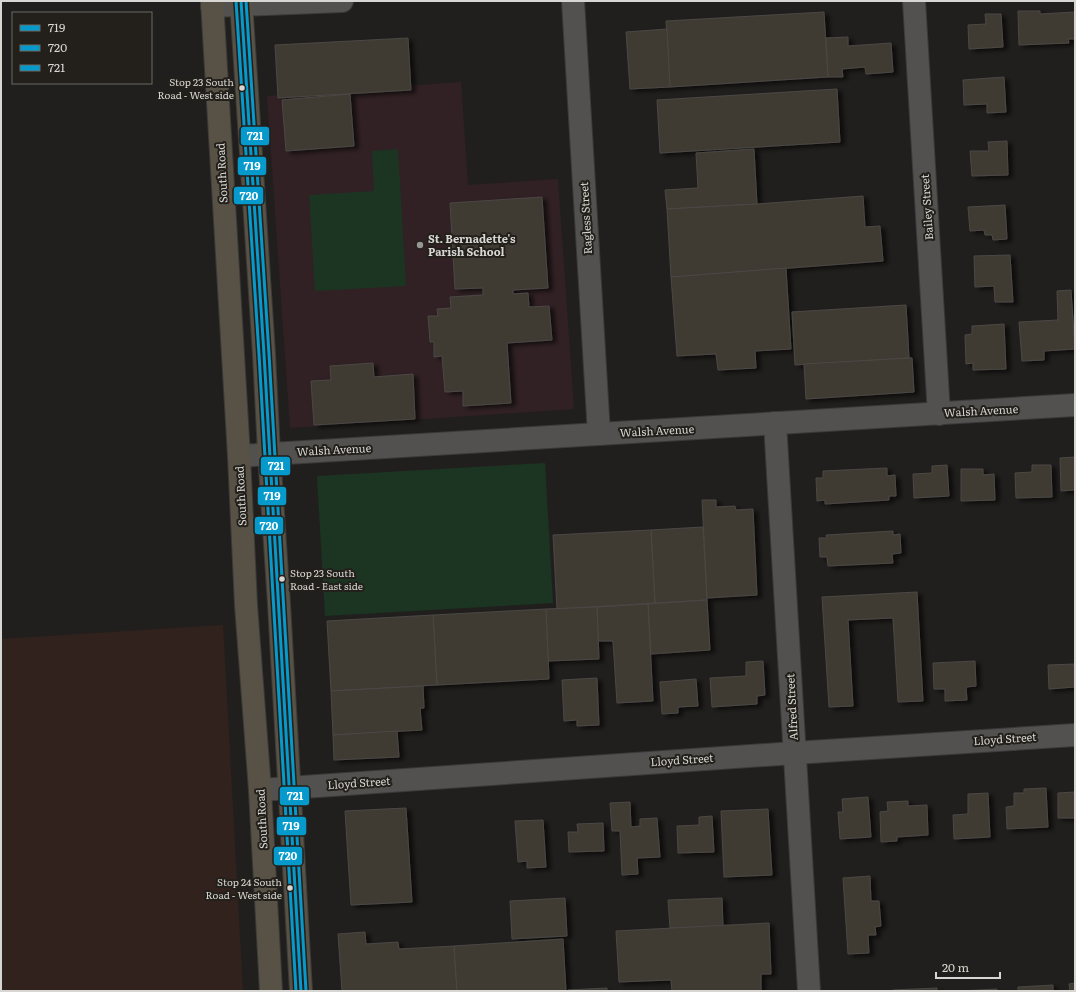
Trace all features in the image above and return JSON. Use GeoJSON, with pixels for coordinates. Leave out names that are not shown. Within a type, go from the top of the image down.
{"type":"FeatureCollection","features":[{"type":"Feature","properties":{"kind":"highway"},"geometry":{"type":"LineString","coordinates":[[241,3],[264,354],[301,991]]}},
{"type":"Feature","properties":{"kind":"highway","name":"South Road"},"geometry":{"type":"LineString","coordinates":[[212,4],[239,456],[246,605],[260,790],[271,991]]}},
{"type":"Feature","properties":{"kind":"street"},"geometry":{"type":"LineString","coordinates":[[212,4],[342,1]]}},
{"type":"Feature","properties":{"kind":"street","name":"Ragless Street"},"geometry":{"type":"LineString","coordinates":[[573,1],[599,434]]}},
{"type":"Feature","properties":{"kind":"street","name":"Bailey Street"},"geometry":{"type":"LineString","coordinates":[[914,1],[939,414]]}},
{"type":"Feature","properties":{"kind":"street","name":"Walsh Avenue"},"geometry":{"type":"LineString","coordinates":[[239,456],[1075,405]]}},
{"type":"Feature","properties":{"kind":"street","name":"Alfred Street"},"geometry":{"type":"LineString","coordinates":[[775,424],[809,991]]}},
{"type":"Feature","properties":{"kind":"street","name":"Lloyd Street"},"geometry":{"type":"LineString","coordinates":[[260,790],[794,752],[1075,735]]}},
{"type":"Feature","properties":{"kind":"shaded area","name":"St. Bernadette's Parish School"},"geometry":{"type":"Polygon","coordinates":[[[461,82],[468,185],[558,179],[574,409],[290,428],[267,96],[461,82]]]}},
{"type":"Feature","properties":{"kind":"shaded area"},"geometry":{"type":"Polygon","coordinates":[[[223,625],[243,991],[1,991],[1,639],[223,625]]]}},
{"type":"Feature","properties":{"kind":"green space"},"geometry":{"type":"Polygon","coordinates":[[[398,149],[406,286],[315,291],[309,195],[374,191],[372,151],[398,149]]]}},
{"type":"Feature","properties":{"kind":"green space"},"geometry":{"type":"Polygon","coordinates":[[[545,463],[553,603],[325,616],[317,476],[545,463]]]}},
{"type":"Feature","properties":{"kind":"building"},"geometry":{"type":"Polygon","coordinates":[[[1018,11],[1040,11],[1040,14],[1075,12],[1075,39],[1068,39],[1069,43],[1019,45],[1018,11]]]}},
{"type":"Feature","properties":{"kind":"building"},"geometry":{"type":"Polygon","coordinates":[[[824,12],[828,77],[670,87],[666,21],[824,12]]]}},
{"type":"Feature","properties":{"kind":"building"},"geometry":{"type":"Polygon","coordinates":[[[985,14],[1001,14],[1003,47],[969,49],[968,25],[986,24],[985,14]]]}},
{"type":"Feature","properties":{"kind":"building"},"geometry":{"type":"Polygon","coordinates":[[[667,29],[670,87],[630,89],[626,32],[667,29]]]}},
{"type":"Feature","properties":{"kind":"building"},"geometry":{"type":"Polygon","coordinates":[[[848,37],[848,46],[891,43],[893,72],[866,74],[865,67],[842,69],[843,77],[828,77],[826,38],[848,37]]]}},
{"type":"Feature","properties":{"kind":"building"},"geometry":{"type":"Polygon","coordinates":[[[408,38],[411,90],[278,98],[275,45],[408,38]]]}},
{"type":"Feature","properties":{"kind":"building"},"geometry":{"type":"Polygon","coordinates":[[[1004,77],[1006,112],[987,113],[987,104],[964,105],[963,80],[1004,77]]]}},
{"type":"Feature","properties":{"kind":"building"},"geometry":{"type":"Polygon","coordinates":[[[837,89],[840,142],[660,153],[657,100],[837,89]]]}},
{"type":"Feature","properties":{"kind":"building"},"geometry":{"type":"Polygon","coordinates":[[[350,94],[354,146],[286,151],[282,100],[350,94]]]}},
{"type":"Feature","properties":{"kind":"building"},"geometry":{"type":"Polygon","coordinates":[[[1007,141],[1008,175],[972,176],[970,151],[989,151],[988,142],[1007,141]]]}},
{"type":"Feature","properties":{"kind":"building"},"geometry":{"type":"Polygon","coordinates":[[[754,149],[757,204],[667,209],[665,190],[698,188],[696,153],[754,149]]]}},
{"type":"Feature","properties":{"kind":"building"},"geometry":{"type":"Polygon","coordinates":[[[863,196],[865,227],[880,226],[883,261],[671,277],[667,209],[863,196]]]}},
{"type":"Feature","properties":{"kind":"building"},"geometry":{"type":"Polygon","coordinates":[[[542,197],[548,288],[513,290],[513,294],[528,293],[529,307],[549,306],[552,340],[507,343],[511,403],[463,406],[463,391],[445,392],[442,356],[434,357],[434,342],[430,342],[428,316],[438,316],[437,309],[451,308],[450,297],[483,295],[483,288],[455,289],[450,203],[542,197]]]}},
{"type":"Feature","properties":{"kind":"building"},"geometry":{"type":"Polygon","coordinates":[[[1005,205],[1007,239],[993,240],[992,235],[985,235],[984,230],[970,231],[968,207],[1005,205]]]}},
{"type":"Feature","properties":{"kind":"building"},"geometry":{"type":"Polygon","coordinates":[[[1010,255],[1013,302],[995,302],[994,286],[975,287],[974,256],[1010,255]]]}},
{"type":"Feature","properties":{"kind":"building"},"geometry":{"type":"Polygon","coordinates":[[[786,268],[791,349],[755,351],[756,368],[718,370],[716,354],[677,356],[671,277],[786,268]]]}},
{"type":"Feature","properties":{"kind":"building"},"geometry":{"type":"Polygon","coordinates":[[[1071,290],[1075,349],[1044,351],[1044,360],[1022,361],[1019,322],[1058,320],[1057,291],[1071,290]]]}},
{"type":"Feature","properties":{"kind":"building"},"geometry":{"type":"Polygon","coordinates":[[[906,305],[909,358],[795,365],[792,312],[906,305]]]}},
{"type":"Feature","properties":{"kind":"building"},"geometry":{"type":"Polygon","coordinates":[[[1004,324],[1006,369],[973,370],[973,363],[966,364],[965,335],[972,334],[972,326],[1004,324]]]}},
{"type":"Feature","properties":{"kind":"building"},"geometry":{"type":"Polygon","coordinates":[[[912,358],[914,392],[806,399],[804,364],[912,358]]]}},
{"type":"Feature","properties":{"kind":"building"},"geometry":{"type":"Polygon","coordinates":[[[373,363],[374,377],[413,374],[415,419],[314,425],[311,381],[331,380],[330,366],[373,363]]]}},
{"type":"Feature","properties":{"kind":"building"},"geometry":{"type":"Polygon","coordinates":[[[1075,457],[1075,490],[1061,491],[1060,458],[1075,457]]]}},
{"type":"Feature","properties":{"kind":"building"},"geometry":{"type":"Polygon","coordinates":[[[947,465],[949,496],[914,498],[913,474],[932,473],[932,466],[947,465]]]}},
{"type":"Feature","properties":{"kind":"building"},"geometry":{"type":"Polygon","coordinates":[[[1032,465],[1051,465],[1052,497],[1016,498],[1015,473],[1032,472],[1032,465]]]}},
{"type":"Feature","properties":{"kind":"building"},"geometry":{"type":"Polygon","coordinates":[[[887,468],[887,476],[895,475],[896,496],[889,496],[889,500],[825,504],[825,500],[817,501],[816,478],[823,478],[823,471],[887,468]]]}},
{"type":"Feature","properties":{"kind":"building"},"geometry":{"type":"Polygon","coordinates":[[[961,469],[983,469],[983,475],[994,474],[995,500],[961,501],[961,469]]]}},
{"type":"Feature","properties":{"kind":"building"},"geometry":{"type":"Polygon","coordinates":[[[702,500],[716,500],[716,507],[735,506],[736,510],[753,509],[757,595],[707,598],[702,500]]]}},
{"type":"Feature","properties":{"kind":"building"},"geometry":{"type":"Polygon","coordinates":[[[703,527],[707,600],[655,603],[651,530],[703,527]]]}},
{"type":"Feature","properties":{"kind":"building"},"geometry":{"type":"Polygon","coordinates":[[[651,530],[655,603],[557,609],[553,535],[651,530]]]}},
{"type":"Feature","properties":{"kind":"building"},"geometry":{"type":"Polygon","coordinates":[[[893,531],[893,535],[900,534],[901,553],[892,554],[893,563],[828,566],[827,557],[820,557],[819,538],[827,538],[826,535],[893,531]]]}},
{"type":"Feature","properties":{"kind":"building"},"geometry":{"type":"Polygon","coordinates":[[[917,592],[923,701],[898,702],[893,618],[848,620],[853,706],[829,707],[822,597],[917,592]]]}},
{"type":"Feature","properties":{"kind":"building"},"geometry":{"type":"Polygon","coordinates":[[[707,600],[710,650],[651,654],[648,604],[707,600]]]}},
{"type":"Feature","properties":{"kind":"building"},"geometry":{"type":"Polygon","coordinates":[[[648,604],[653,701],[617,703],[613,641],[598,641],[597,607],[648,604]]]}},
{"type":"Feature","properties":{"kind":"building"},"geometry":{"type":"Polygon","coordinates":[[[597,607],[599,659],[548,661],[546,609],[597,607]]]}},
{"type":"Feature","properties":{"kind":"building"},"geometry":{"type":"Polygon","coordinates":[[[546,609],[549,679],[437,685],[433,615],[546,609]]]}},
{"type":"Feature","properties":{"kind":"building"},"geometry":{"type":"Polygon","coordinates":[[[433,615],[437,685],[331,691],[327,621],[433,615]]]}},
{"type":"Feature","properties":{"kind":"building"},"geometry":{"type":"Polygon","coordinates":[[[763,661],[765,695],[757,696],[757,704],[712,707],[710,678],[746,676],[746,662],[763,661]]]}},
{"type":"Feature","properties":{"kind":"building"},"geometry":{"type":"Polygon","coordinates":[[[975,661],[976,686],[966,687],[967,700],[945,701],[945,689],[934,689],[933,663],[975,661]]]}},
{"type":"Feature","properties":{"kind":"building"},"geometry":{"type":"Polygon","coordinates":[[[1075,664],[1075,687],[1049,689],[1048,665],[1075,664]]]}},
{"type":"Feature","properties":{"kind":"building"},"geometry":{"type":"Polygon","coordinates":[[[597,678],[599,725],[577,726],[577,720],[564,721],[562,680],[597,678]]]}},
{"type":"Feature","properties":{"kind":"building"},"geometry":{"type":"Polygon","coordinates":[[[696,679],[698,706],[678,707],[678,713],[662,714],[660,682],[696,679]]]}},
{"type":"Feature","properties":{"kind":"building"},"geometry":{"type":"Polygon","coordinates":[[[423,686],[424,708],[420,708],[422,730],[333,735],[331,691],[423,686]]]}},
{"type":"Feature","properties":{"kind":"building"},"geometry":{"type":"Polygon","coordinates":[[[397,731],[399,757],[334,760],[333,735],[397,731]]]}},
{"type":"Feature","properties":{"kind":"building"},"geometry":{"type":"Polygon","coordinates":[[[1046,788],[1048,827],[1007,829],[1006,807],[1014,806],[1014,793],[1024,793],[1024,789],[1046,788]]]}},
{"type":"Feature","properties":{"kind":"building"},"geometry":{"type":"Polygon","coordinates":[[[1075,792],[1075,818],[1058,818],[1058,793],[1075,792]]]}},
{"type":"Feature","properties":{"kind":"building"},"geometry":{"type":"Polygon","coordinates":[[[988,793],[990,837],[954,839],[953,815],[968,814],[968,794],[988,793]]]}},
{"type":"Feature","properties":{"kind":"building"},"geometry":{"type":"Polygon","coordinates":[[[868,797],[871,837],[840,839],[838,812],[843,812],[842,799],[868,797]]]}},
{"type":"Feature","properties":{"kind":"building"},"geometry":{"type":"Polygon","coordinates":[[[908,801],[908,806],[927,805],[928,835],[897,837],[897,841],[881,842],[880,812],[888,811],[887,802],[908,801]]]}},
{"type":"Feature","properties":{"kind":"building"},"geometry":{"type":"Polygon","coordinates":[[[630,802],[631,827],[640,826],[640,819],[657,818],[660,857],[637,858],[638,874],[622,875],[620,831],[612,831],[610,803],[630,802]]]}},
{"type":"Feature","properties":{"kind":"building"},"geometry":{"type":"Polygon","coordinates":[[[406,808],[412,902],[351,905],[345,811],[406,808]]]}},
{"type":"Feature","properties":{"kind":"building"},"geometry":{"type":"Polygon","coordinates":[[[768,809],[772,875],[724,877],[721,811],[768,809]]]}},
{"type":"Feature","properties":{"kind":"building"},"geometry":{"type":"Polygon","coordinates":[[[712,816],[714,852],[678,853],[677,826],[699,825],[699,817],[712,816]]]}},
{"type":"Feature","properties":{"kind":"building"},"geometry":{"type":"Polygon","coordinates":[[[543,820],[546,867],[527,868],[527,861],[518,862],[515,821],[543,820]]]}},
{"type":"Feature","properties":{"kind":"building"},"geometry":{"type":"Polygon","coordinates":[[[603,823],[604,851],[569,852],[568,832],[578,832],[577,824],[603,823]]]}},
{"type":"Feature","properties":{"kind":"building"},"geometry":{"type":"Polygon","coordinates":[[[870,876],[871,901],[879,901],[881,926],[875,927],[876,935],[868,935],[869,953],[848,954],[843,878],[870,876]]]}},
{"type":"Feature","properties":{"kind":"building"},"geometry":{"type":"Polygon","coordinates":[[[565,898],[567,936],[512,939],[510,901],[565,898]]]}},
{"type":"Feature","properties":{"kind":"building"},"geometry":{"type":"Polygon","coordinates":[[[722,898],[723,926],[670,928],[668,900],[722,898]]]}},
{"type":"Feature","properties":{"kind":"building"},"geometry":{"type":"Polygon","coordinates":[[[769,923],[771,974],[761,974],[761,991],[672,991],[671,980],[619,982],[616,931],[769,923]]]}},
{"type":"Feature","properties":{"kind":"building"},"geometry":{"type":"Polygon","coordinates":[[[365,932],[366,944],[398,942],[399,949],[454,946],[457,991],[342,991],[338,934],[365,932]]]}},
{"type":"Feature","properties":{"kind":"building"},"geometry":{"type":"Polygon","coordinates":[[[563,939],[566,991],[457,991],[454,946],[563,939]]]}},
{"type":"Feature","properties":{"kind":"building"},"geometry":{"type":"Polygon","coordinates":[[[1075,983],[1075,991],[1070,991],[1069,984],[1075,983]]]}},
{"type":"Feature","properties":{"kind":"building"},"geometry":{"type":"Polygon","coordinates":[[[1053,985],[1053,991],[1018,991],[1018,987],[1053,985]]]}},
{"type":"Feature","properties":{"kind":"building"},"geometry":{"type":"Polygon","coordinates":[[[607,988],[607,991],[568,991],[568,990],[607,988]]]}},
{"type":"Feature","properties":{"kind":"building"},"geometry":{"type":"Polygon","coordinates":[[[937,988],[937,991],[893,991],[893,990],[937,988]]]}},
{"type":"Feature","properties":{"kind":"building"},"geometry":{"type":"Polygon","coordinates":[[[997,989],[997,991],[960,991],[997,989]]]}},
{"type":"Feature","properties":{"kind":"transit line","name":"720"},"geometry":{"type":"LineString","coordinates":[[236,1],[259,354],[296,991]]}},
{"type":"Feature","properties":{"kind":"transit line","name":"719"},"geometry":{"type":"LineString","coordinates":[[241,1],[264,354],[301,991]]}},
{"type":"Feature","properties":{"kind":"transit line","name":"721"},"geometry":{"type":"LineString","coordinates":[[246,1],[269,354],[306,991]]}},
{"type":"Feature","properties":{"kind":"place","name":"Stop 23 South Road - West side"},"geometry":{"type":"Point","coordinates":[242,88]}},
{"type":"Feature","properties":{"kind":"place","name":"St. Bernadette's Parish School"},"geometry":{"type":"Point","coordinates":[420,245]}},
{"type":"Feature","properties":{"kind":"place","name":"Stop 23 South Road - East side"},"geometry":{"type":"Point","coordinates":[282,579]}},
{"type":"Feature","properties":{"kind":"place","name":"Stop 24 South Road - West side"},"geometry":{"type":"Point","coordinates":[290,888]}}]}
